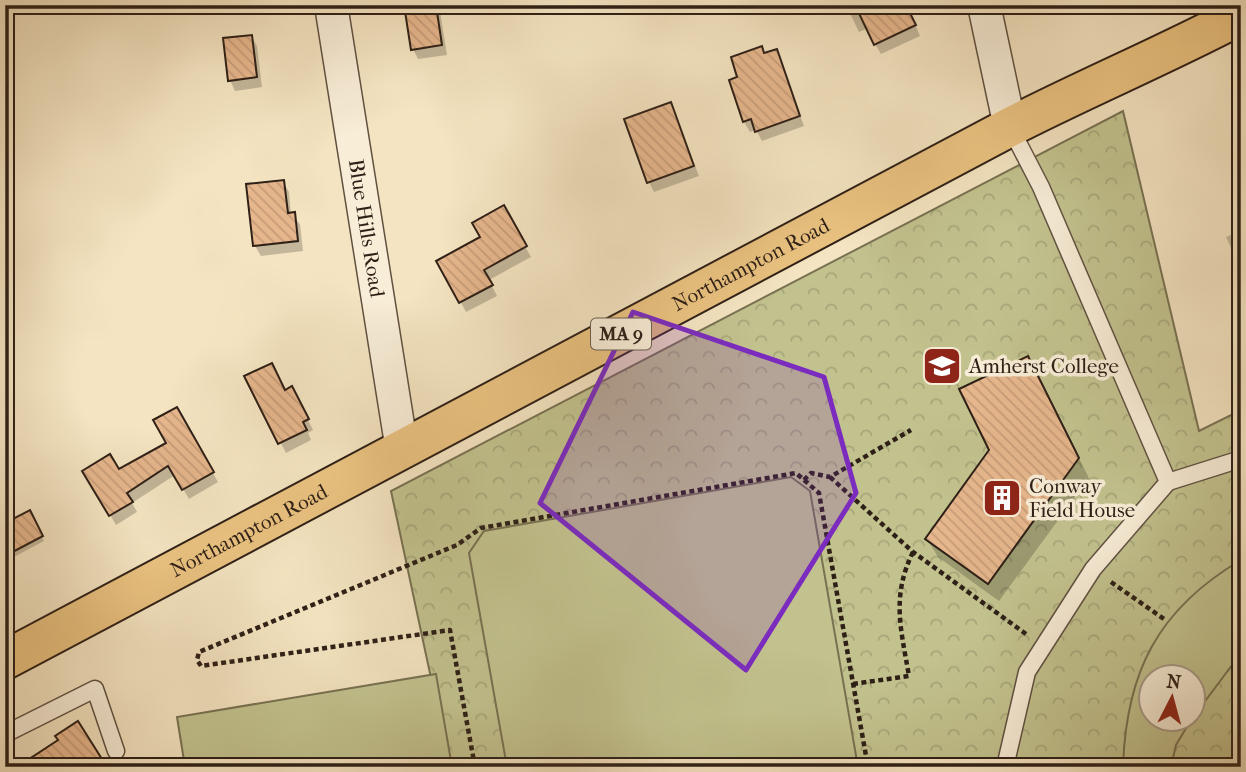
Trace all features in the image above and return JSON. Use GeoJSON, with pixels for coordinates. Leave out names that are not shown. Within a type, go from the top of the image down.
{"type":"FeatureCollection","features":[{"type":"Feature","properties":{"kind":"highway","name":"Northampton Road"},"geometry":{"type":"LineString","coordinates":[[5,660],[1010,127],[1080,92],[1154,61],[1241,15]]}},
{"type":"Feature","properties":{"kind":"street","name":"Blue Hills Road"},"geometry":{"type":"LineString","coordinates":[[331,5],[402,450]]}},
{"type":"Feature","properties":{"kind":"street"},"geometry":{"type":"LineString","coordinates":[[984,5],[1010,127]]}},
{"type":"Feature","properties":{"kind":"lane"},"geometry":{"type":"LineString","coordinates":[[1010,127],[1041,187],[1168,482]]}},
{"type":"Feature","properties":{"kind":"lane"},"geometry":{"type":"LineString","coordinates":[[1005,767],[1027,672],[1093,569],[1168,482],[1241,459]]}},
{"type":"Feature","properties":{"kind":"lane"},"geometry":{"type":"LineString","coordinates":[[5,734],[95,689],[116,751]]}},
{"type":"Feature","properties":{"kind":"path"},"geometry":{"type":"LineString","coordinates":[[830,477],[911,430]]}},
{"type":"Feature","properties":{"kind":"path"},"geometry":{"type":"LineString","coordinates":[[475,767],[450,629],[201,666],[197,660],[199,652],[457,545],[481,528],[796,473],[819,493],[868,767]]}},
{"type":"Feature","properties":{"kind":"path"},"geometry":{"type":"LineString","coordinates":[[804,480],[811,473],[830,477],[913,552],[1043,646]]}},
{"type":"Feature","properties":{"kind":"path"},"geometry":{"type":"LineString","coordinates":[[853,684],[909,676],[898,601],[900,584],[913,552]]}},
{"type":"Feature","properties":{"kind":"path"},"geometry":{"type":"LineString","coordinates":[[1093,569],[1164,619]]}},
{"type":"Feature","properties":{"kind":"highlighted area"},"geometry":{"type":"Polygon","coordinates":[[[633,312],[824,377],[856,493],[746,670],[540,503],[633,312]]]}},
{"type":"Feature","properties":{"kind":"green space","name":"Amherst College"},"geometry":{"type":"Polygon","coordinates":[[[1123,111],[1199,431],[1241,410],[1241,767],[450,767],[391,491],[1123,111]]]}},
{"type":"Feature","properties":{"kind":"green space"},"geometry":{"type":"Polygon","coordinates":[[[791,477],[810,491],[858,767],[507,767],[469,553],[484,531],[791,477]]]}},
{"type":"Feature","properties":{"kind":"green space"},"geometry":{"type":"Polygon","coordinates":[[[1241,560],[1241,653],[1208,697],[1208,664],[1144,664],[1168,622],[1212,579],[1241,560]]]}},
{"type":"Feature","properties":{"kind":"green space"},"geometry":{"type":"Polygon","coordinates":[[[436,674],[452,767],[185,767],[177,717],[436,674]]]}},
{"type":"Feature","properties":{"kind":"green space"},"geometry":{"type":"Polygon","coordinates":[[[1138,679],[1138,734],[1183,734],[1176,745],[1171,767],[1123,767],[1131,701],[1138,679]]]}},
{"type":"Feature","properties":{"kind":"building"},"geometry":{"type":"Polygon","coordinates":[[[404,5],[436,5],[442,45],[411,50],[404,5]]]}},
{"type":"Feature","properties":{"kind":"building"},"geometry":{"type":"Polygon","coordinates":[[[855,5],[906,5],[916,25],[874,45],[855,5]]]}},
{"type":"Feature","properties":{"kind":"building"},"geometry":{"type":"Polygon","coordinates":[[[252,35],[257,77],[228,81],[223,38],[252,35]]]}},
{"type":"Feature","properties":{"kind":"building"},"geometry":{"type":"Polygon","coordinates":[[[762,46],[764,53],[777,49],[800,116],[755,132],[751,119],[743,122],[729,80],[737,77],[731,57],[762,46]]]}},
{"type":"Feature","properties":{"kind":"building"},"geometry":{"type":"Polygon","coordinates":[[[671,102],[694,166],[647,183],[624,119],[671,102]]]}},
{"type":"Feature","properties":{"kind":"building"},"geometry":{"type":"Polygon","coordinates":[[[284,180],[288,213],[295,212],[298,241],[253,246],[246,184],[284,180]]]}},
{"type":"Feature","properties":{"kind":"building"},"geometry":{"type":"Polygon","coordinates":[[[504,205],[527,246],[484,270],[493,285],[459,303],[436,261],[480,237],[472,223],[504,205]]]}},
{"type":"Feature","properties":{"kind":"building","name":"Conway Field House"},"geometry":{"type":"Polygon","coordinates":[[[1028,356],[1079,458],[988,584],[925,539],[989,450],[959,389],[1028,356]]]}},
{"type":"Feature","properties":{"kind":"building"},"geometry":{"type":"Polygon","coordinates":[[[272,363],[285,390],[292,386],[309,419],[303,422],[307,430],[278,444],[244,376],[272,363]]]}},
{"type":"Feature","properties":{"kind":"building"},"geometry":{"type":"Polygon","coordinates":[[[177,407],[214,472],[182,490],[168,466],[127,493],[133,502],[109,516],[82,471],[110,454],[119,469],[166,443],[153,420],[177,407]]]}},
{"type":"Feature","properties":{"kind":"building"},"geometry":{"type":"Polygon","coordinates":[[[30,510],[43,536],[5,556],[5,523],[30,510]]]}},
{"type":"Feature","properties":{"kind":"building"},"geometry":{"type":"Polygon","coordinates":[[[78,721],[107,767],[17,767],[58,740],[55,736],[78,721]]]}},
{"type":"Feature","properties":{"kind":"place","name":"Amherst College"},"geometry":{"type":"Point","coordinates":[942,366]}},
{"type":"Feature","properties":{"kind":"place","name":"Conway Field House"},"geometry":{"type":"Point","coordinates":[1002,498]}}]}
